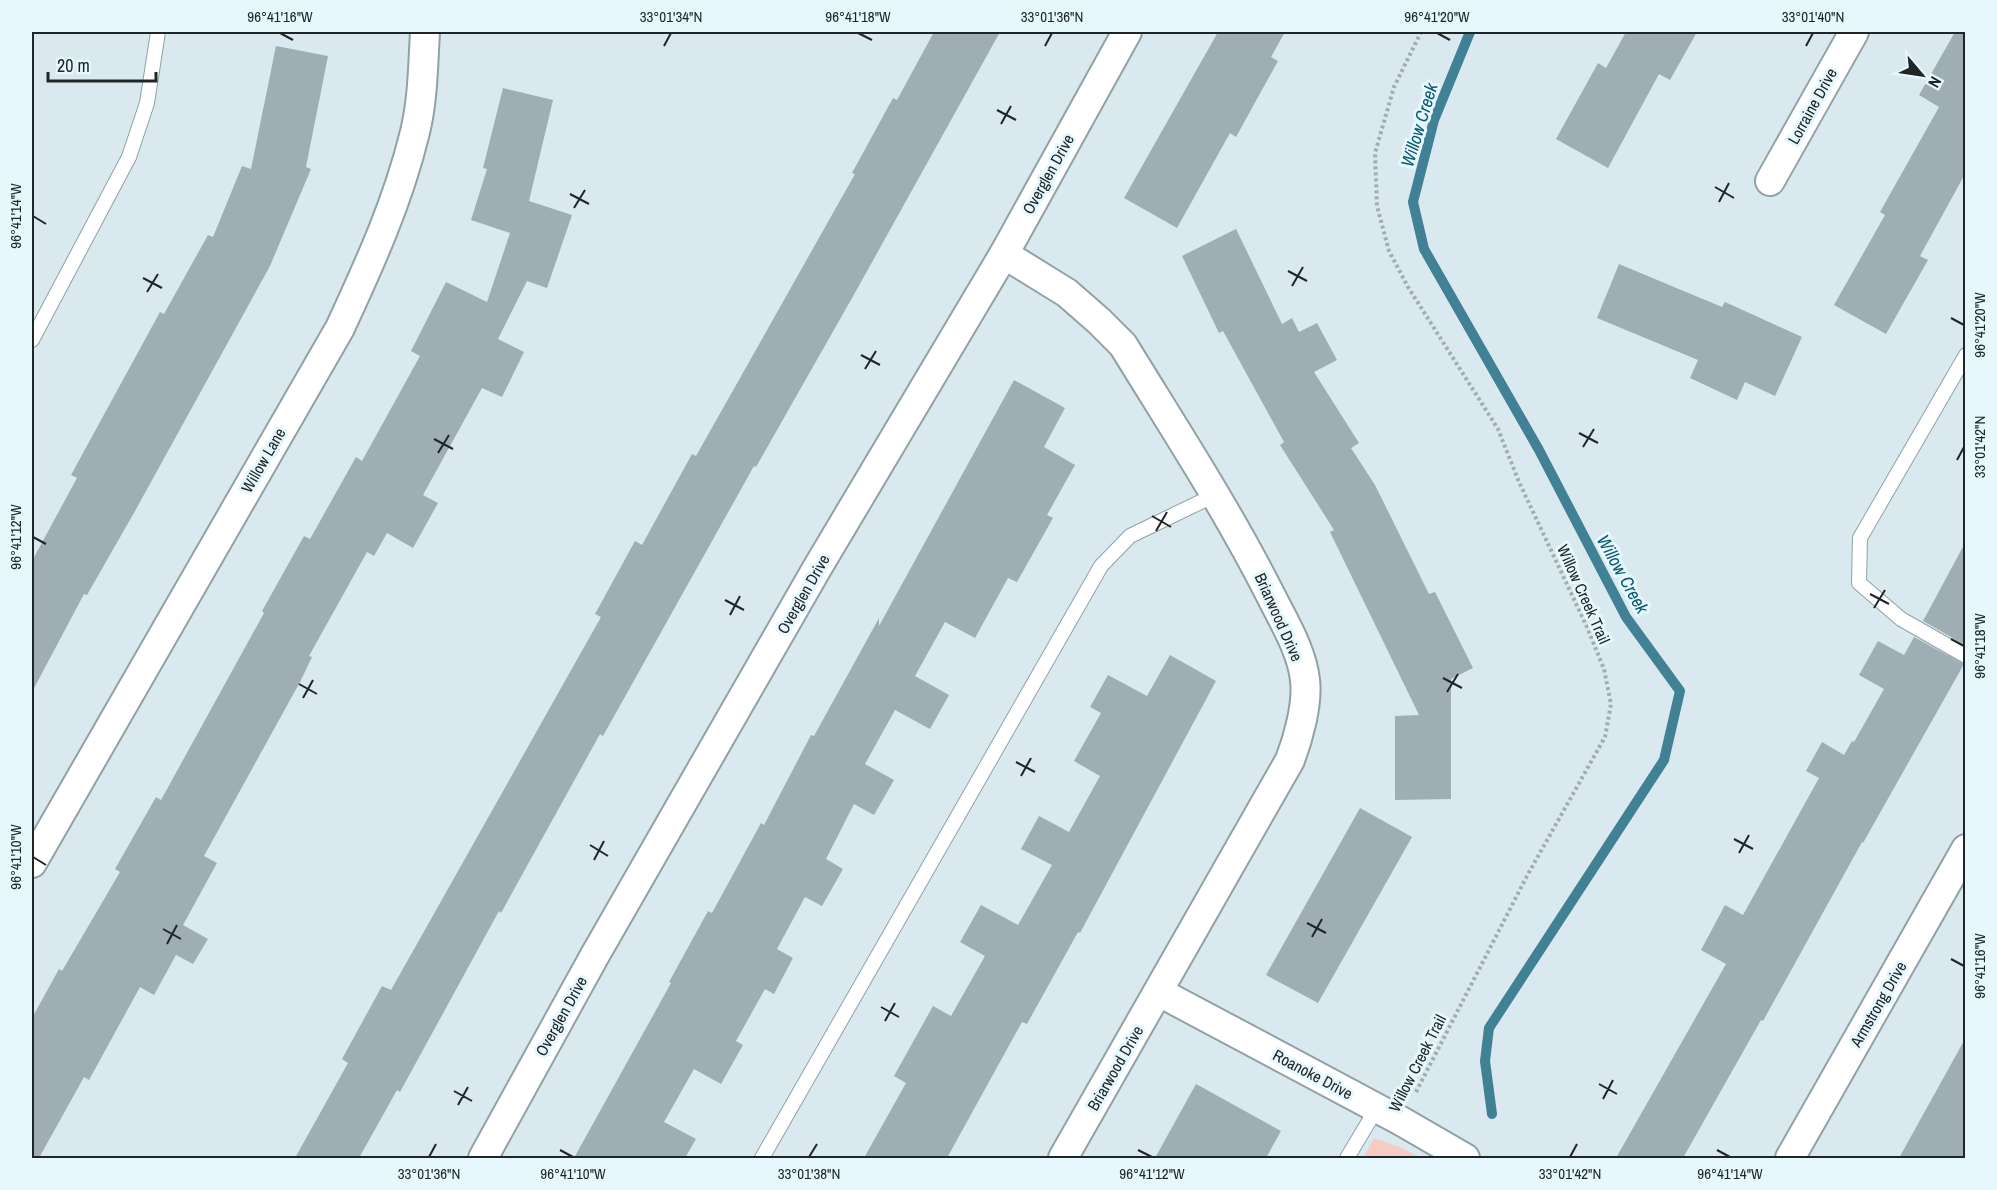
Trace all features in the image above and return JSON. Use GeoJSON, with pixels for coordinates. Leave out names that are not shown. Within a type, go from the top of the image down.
{"type":"FeatureCollection","features":[{"type":"Feature","properties":{"kind":"street","name":"Willow Lane"},"geometry":{"type":"LineString","coordinates":[[32,863],[340,328],[381,240],[416,130],[423,77],[424,32]]}},
{"type":"Feature","properties":{"kind":"street","name":"Overglen Drive"},"geometry":{"type":"LineString","coordinates":[[483,1158],[595,956],[799,600],[1004,254],[1127,32]]}},
{"type":"Feature","properties":{"kind":"street","name":"Lorraine Drive"},"geometry":{"type":"LineString","coordinates":[[1770,181],[1854,32]]}},
{"type":"Feature","properties":{"kind":"street","name":"Briarwood Drive"},"geometry":{"type":"LineString","coordinates":[[1004,254],[1067,293],[1123,345],[1244,544],[1294,644],[1305,681],[1303,713],[1298,739],[1290,760],[1063,1158]]}},
{"type":"Feature","properties":{"kind":"street","name":"Armstrong Drive"},"geometry":{"type":"LineString","coordinates":[[1790,1158],[1965,849]]}},
{"type":"Feature","properties":{"kind":"street","name":"Roanoke Drive"},"geometry":{"type":"LineString","coordinates":[[1159,992],[1389,1114],[1465,1158]]}},
{"type":"Feature","properties":{"kind":"lane"},"geometry":{"type":"LineString","coordinates":[[32,340],[129,157],[147,104],[158,32]]}},
{"type":"Feature","properties":{"kind":"lane"},"geometry":{"type":"LineString","coordinates":[[1965,355],[1860,538],[1859,583],[1901,619],[1965,656]]}},
{"type":"Feature","properties":{"kind":"lane"},"geometry":{"type":"LineString","coordinates":[[762,1158],[1101,566],[1130,536],[1215,495]]}},
{"type":"Feature","properties":{"kind":"lane"},"geometry":{"type":"LineString","coordinates":[[1347,1158],[1389,1114]]}},
{"type":"Feature","properties":{"kind":"path","name":"Willow Creek Trail"},"geometry":{"type":"LineString","coordinates":[[1389,1114],[1605,737],[1611,704],[1600,658],[1498,429],[1408,287],[1389,250],[1377,207],[1375,153],[1394,87],[1421,32]]}},
{"type":"Feature","properties":{"kind":"shaded area"},"geometry":{"type":"Polygon","coordinates":[[[1374,1138],[1402,1148],[1420,1158],[1363,1158],[1374,1138]]]}},
{"type":"Feature","properties":{"kind":"building"},"geometry":{"type":"Polygon","coordinates":[[[934,32],[1000,32],[603,736],[600,734],[501,913],[499,911],[400,1092],[397,1090],[359,1158],[295,1158],[348,1063],[342,1059],[382,986],[391,990],[601,617],[595,614],[635,541],[642,545],[692,454],[696,456],[855,174],[852,173],[893,98],[897,100],[934,32]]]}},
{"type":"Feature","properties":{"kind":"building"},"geometry":{"type":"Polygon","coordinates":[[[1218,32],[1285,32],[1271,57],[1278,61],[1236,137],[1230,133],[1177,228],[1124,198],[1218,32]]]}},
{"type":"Feature","properties":{"kind":"building"},"geometry":{"type":"Polygon","coordinates":[[[1626,32],[1697,32],[1670,80],[1659,74],[1608,168],[1556,139],[1598,63],[1606,68],[1626,32]]]}},
{"type":"Feature","properties":{"kind":"building"},"geometry":{"type":"Polygon","coordinates":[[[1955,32],[1965,32],[1965,174],[1920,256],[1928,260],[1886,334],[1834,305],[1885,215],[1880,212],[1939,107],[1919,95],[1955,32]]]}},
{"type":"Feature","properties":{"kind":"building"},"geometry":{"type":"Polygon","coordinates":[[[276,46],[328,56],[306,167],[311,169],[270,266],[135,511],[87,595],[84,594],[32,692],[32,561],[77,478],[71,475],[160,312],[164,314],[208,235],[213,237],[242,166],[251,169],[276,46]]]}},
{"type":"Feature","properties":{"kind":"building"},"geometry":{"type":"Polygon","coordinates":[[[503,88],[553,100],[529,201],[572,215],[547,288],[527,281],[498,339],[524,352],[502,397],[482,388],[423,495],[438,503],[413,548],[387,533],[374,556],[367,552],[309,656],[312,657],[300,682],[204,856],[217,863],[183,925],[208,939],[193,964],[176,955],[154,995],[140,987],[89,1080],[84,1077],[39,1158],[32,1158],[32,1018],[59,969],[62,971],[120,872],[115,869],[156,797],[161,800],[304,536],[310,539],[356,457],[362,461],[420,356],[411,351],[446,282],[487,302],[510,233],[471,220],[487,169],[483,168],[503,88]]]}},
{"type":"Feature","properties":{"kind":"building"},"geometry":{"type":"Polygon","coordinates":[[[1236,229],[1282,324],[1292,318],[1299,332],[1317,323],[1337,360],[1314,372],[1359,443],[1351,448],[1375,485],[1429,594],[1435,592],[1473,668],[1451,679],[1451,799],[1395,800],[1395,716],[1419,715],[1330,532],[1334,530],[1280,445],[1284,442],[1223,331],[1219,333],[1182,256],[1236,229]]]}},
{"type":"Feature","properties":{"kind":"building"},"geometry":{"type":"Polygon","coordinates":[[[1619,264],[1722,307],[1725,302],[1802,337],[1775,396],[1745,382],[1737,400],[1690,378],[1698,360],[1597,318],[1619,264]]]}},
{"type":"Feature","properties":{"kind":"building"},"geometry":{"type":"Polygon","coordinates":[[[1014,380],[1065,408],[1044,447],[1075,465],[1047,515],[1053,518],[1017,582],[1008,578],[975,638],[945,622],[915,676],[949,695],[930,729],[895,710],[865,764],[894,780],[874,815],[854,804],[826,859],[843,869],[822,906],[805,897],[777,949],[793,958],[774,994],[765,989],[736,1041],[743,1045],[721,1084],[694,1069],[664,1122],[696,1139],[685,1158],[574,1158],[671,983],[669,982],[708,911],[712,913],[761,823],[764,825],[811,735],[814,736],[879,618],[879,626],[1014,380]]]}},
{"type":"Feature","properties":{"kind":"building"},"geometry":{"type":"Polygon","coordinates":[[[1965,543],[1965,645],[1923,621],[1965,543]]]}},
{"type":"Feature","properties":{"kind":"building"},"geometry":{"type":"Polygon","coordinates":[[[1914,637],[1964,664],[1763,1021],[1761,1020],[1683,1158],[1616,1158],[1726,964],[1701,950],[1725,905],[1743,915],[1819,778],[1806,771],[1822,742],[1844,755],[1852,741],[1854,742],[1884,689],[1859,675],[1878,641],[1904,655],[1914,637]]]}},
{"type":"Feature","properties":{"kind":"building"},"geometry":{"type":"Polygon","coordinates":[[[1170,655],[1216,681],[1080,933],[1078,932],[1027,1024],[1022,1022],[947,1158],[864,1158],[906,1083],[894,1076],[933,1006],[951,1016],[985,956],[960,942],[981,905],[1018,925],[1052,865],[1021,849],[1039,816],[1069,832],[1100,776],[1074,761],[1101,713],[1090,707],[1108,675],[1147,696],[1170,655]]]}},
{"type":"Feature","properties":{"kind":"building"},"geometry":{"type":"Polygon","coordinates":[[[1360,808],[1412,837],[1318,1003],[1266,975],[1360,808]]]}},
{"type":"Feature","properties":{"kind":"building"},"geometry":{"type":"Polygon","coordinates":[[[1965,1039],[1965,1158],[1899,1158],[1965,1039]]]}},
{"type":"Feature","properties":{"kind":"building"},"geometry":{"type":"Polygon","coordinates":[[[1196,1084],[1281,1131],[1266,1158],[1155,1158],[1196,1084]]]}},
{"type":"Feature","properties":{"kind":"waterway","name":"Willow Creek"},"geometry":{"type":"LineString","coordinates":[[1470,32],[1434,120],[1413,202],[1424,249],[1539,450],[1626,617],[1680,691],[1664,760],[1489,1028],[1485,1061],[1492,1114]]}}]}
